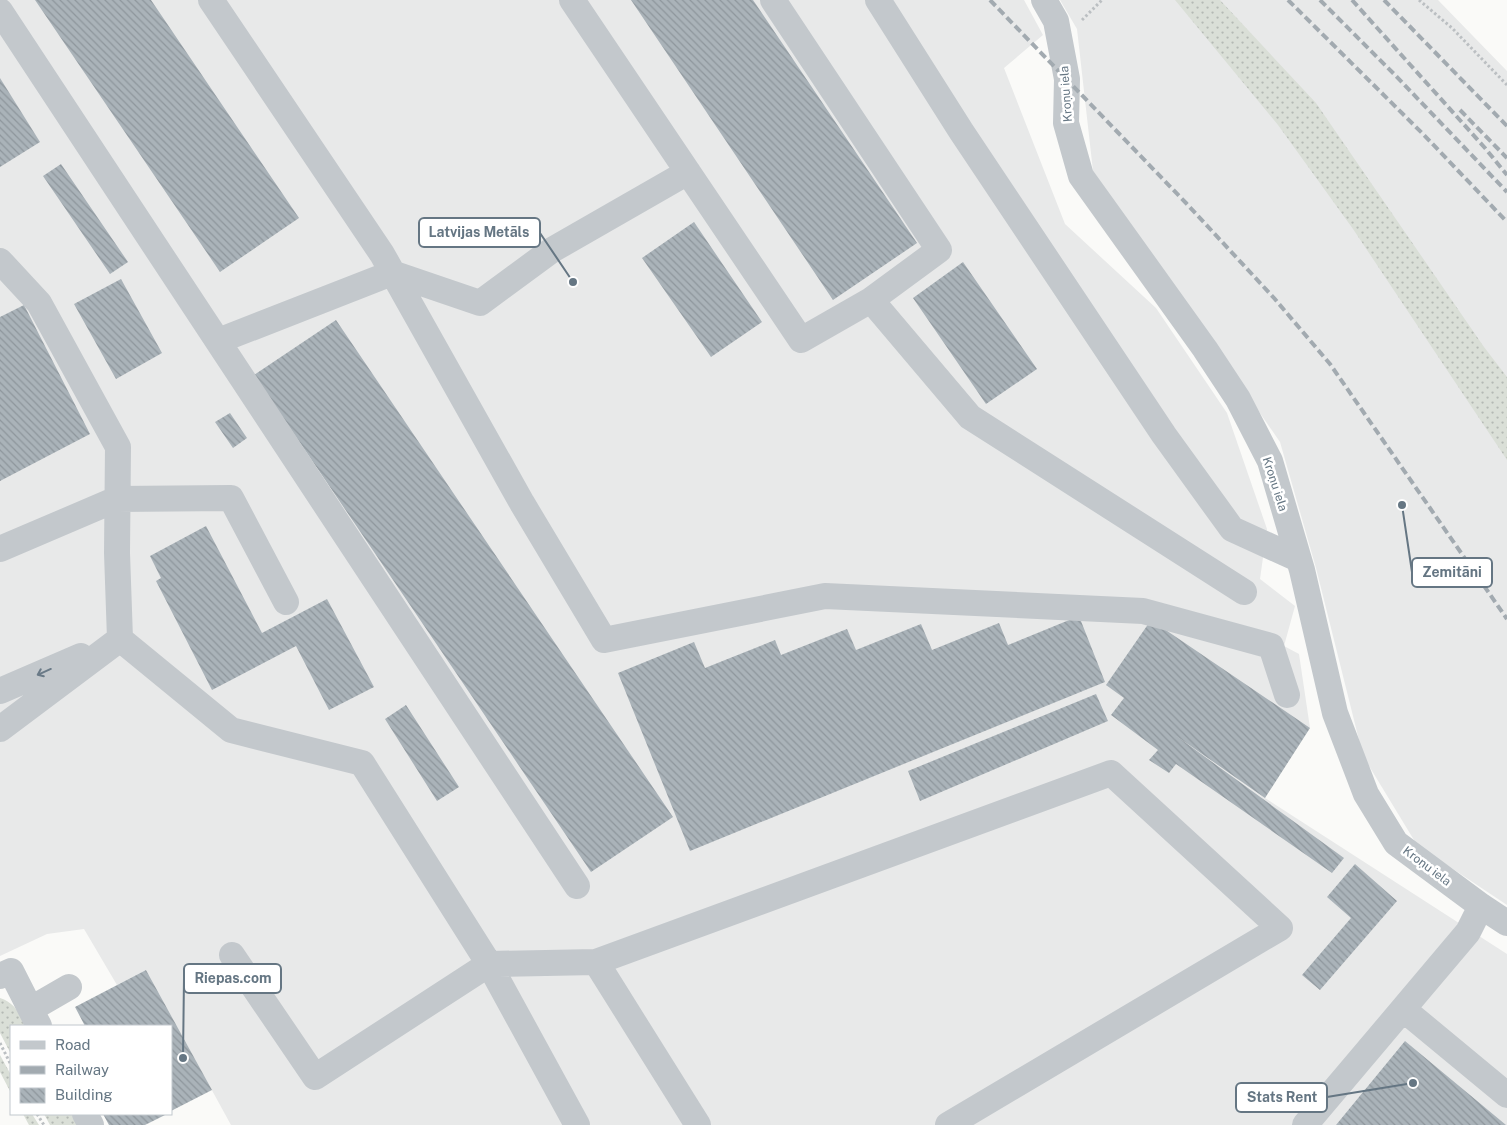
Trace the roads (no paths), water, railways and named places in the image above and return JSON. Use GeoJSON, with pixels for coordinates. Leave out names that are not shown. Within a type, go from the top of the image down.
{"type":"FeatureCollection","features":[{"type":"Feature","properties":{"kind":"street"},"geometry":{"type":"LineString","coordinates":[[211,0],[382,254],[522,503],[604,640],[825,596],[1143,611],[1271,646],[1287,695]]}},
{"type":"Feature","properties":{"kind":"street"},"geometry":{"type":"LineString","coordinates":[[572,0],[801,340],[871,300],[940,250],[773,0]]}},
{"type":"Feature","properties":{"kind":"street"},"geometry":{"type":"LineString","coordinates":[[878,0],[961,132],[1164,435],[1232,529],[1298,559]]}},
{"type":"Feature","properties":{"kind":"street","name":"Kroņu iela"},"geometry":{"type":"LineString","coordinates":[[1044,0],[1056,21],[1067,79],[1066,123],[1080,176],[1205,349],[1238,399],[1270,462],[1298,559],[1335,713],[1366,794],[1396,843],[1507,923]]}},
{"type":"Feature","properties":{"kind":"street"},"geometry":{"type":"LineString","coordinates":[[0,11],[578,886]]}},
{"type":"Feature","properties":{"kind":"street"},"geometry":{"type":"LineString","coordinates":[[218,341],[392,273],[480,303],[552,250],[688,172]]}},
{"type":"Feature","properties":{"kind":"street"},"geometry":{"type":"LineString","coordinates":[[0,261],[39,303],[118,448],[117,553],[120,639],[232,730],[362,763],[489,964],[577,1125]]}},
{"type":"Feature","properties":{"kind":"street"},"geometry":{"type":"LineString","coordinates":[[871,300],[970,417],[1244,592]]}},
{"type":"Feature","properties":{"kind":"street"},"geometry":{"type":"LineString","coordinates":[[0,550],[117,499],[231,498],[286,602]]}},
{"type":"Feature","properties":{"kind":"street"},"geometry":{"type":"LineString","coordinates":[[0,691],[120,639]]}},
{"type":"Feature","properties":{"kind":"street"},"geometry":{"type":"LineString","coordinates":[[0,729],[120,639]]}},
{"type":"Feature","properties":{"kind":"street"},"geometry":{"type":"LineString","coordinates":[[232,956],[315,1077],[489,964],[596,962],[1111,773],[1280,928],[948,1125]]}},
{"type":"Feature","properties":{"kind":"street"},"geometry":{"type":"LineString","coordinates":[[1305,1125],[1468,932],[1482,906]]}},
{"type":"Feature","properties":{"kind":"street"},"geometry":{"type":"LineString","coordinates":[[596,962],[698,1125]]}},
{"type":"Feature","properties":{"kind":"street"},"geometry":{"type":"LineString","coordinates":[[0,976],[11,971],[35,1018],[68,987]]}},
{"type":"Feature","properties":{"kind":"street"},"geometry":{"type":"LineString","coordinates":[[1403,1009],[1507,1095]]}},
{"type":"Feature","properties":{"kind":"railway"},"geometry":{"type":"LineString","coordinates":[[990,0],[1186,203],[1274,298],[1330,364],[1507,619]]}},
{"type":"Feature","properties":{"kind":"railway"},"geometry":{"type":"LineString","coordinates":[[1288,0],[1424,135],[1507,222]]}},
{"type":"Feature","properties":{"kind":"railway"},"geometry":{"type":"LineString","coordinates":[[1320,0],[1507,192]]}},
{"type":"Feature","properties":{"kind":"railway"},"geometry":{"type":"LineString","coordinates":[[1352,0],[1507,175]]}},
{"type":"Feature","properties":{"kind":"railway"},"geometry":{"type":"LineString","coordinates":[[1384,0],[1507,126]]}},
{"type":"Feature","properties":{"kind":"railway"},"geometry":{"type":"LineString","coordinates":[[1460,110],[1507,158]]}},
{"type":"Feature","properties":{"kind":"place","name":"Latvijas Metāls"},"geometry":{"type":"Point","coordinates":[573,282]}},
{"type":"Feature","properties":{"kind":"place","name":"Zemitāni"},"geometry":{"type":"Point","coordinates":[1402,505]}},
{"type":"Feature","properties":{"kind":"place","name":"Riepas.com"},"geometry":{"type":"Point","coordinates":[183,1058]}},
{"type":"Feature","properties":{"kind":"place","name":"Stats Rent"},"geometry":{"type":"Point","coordinates":[1413,1083]}}]}
